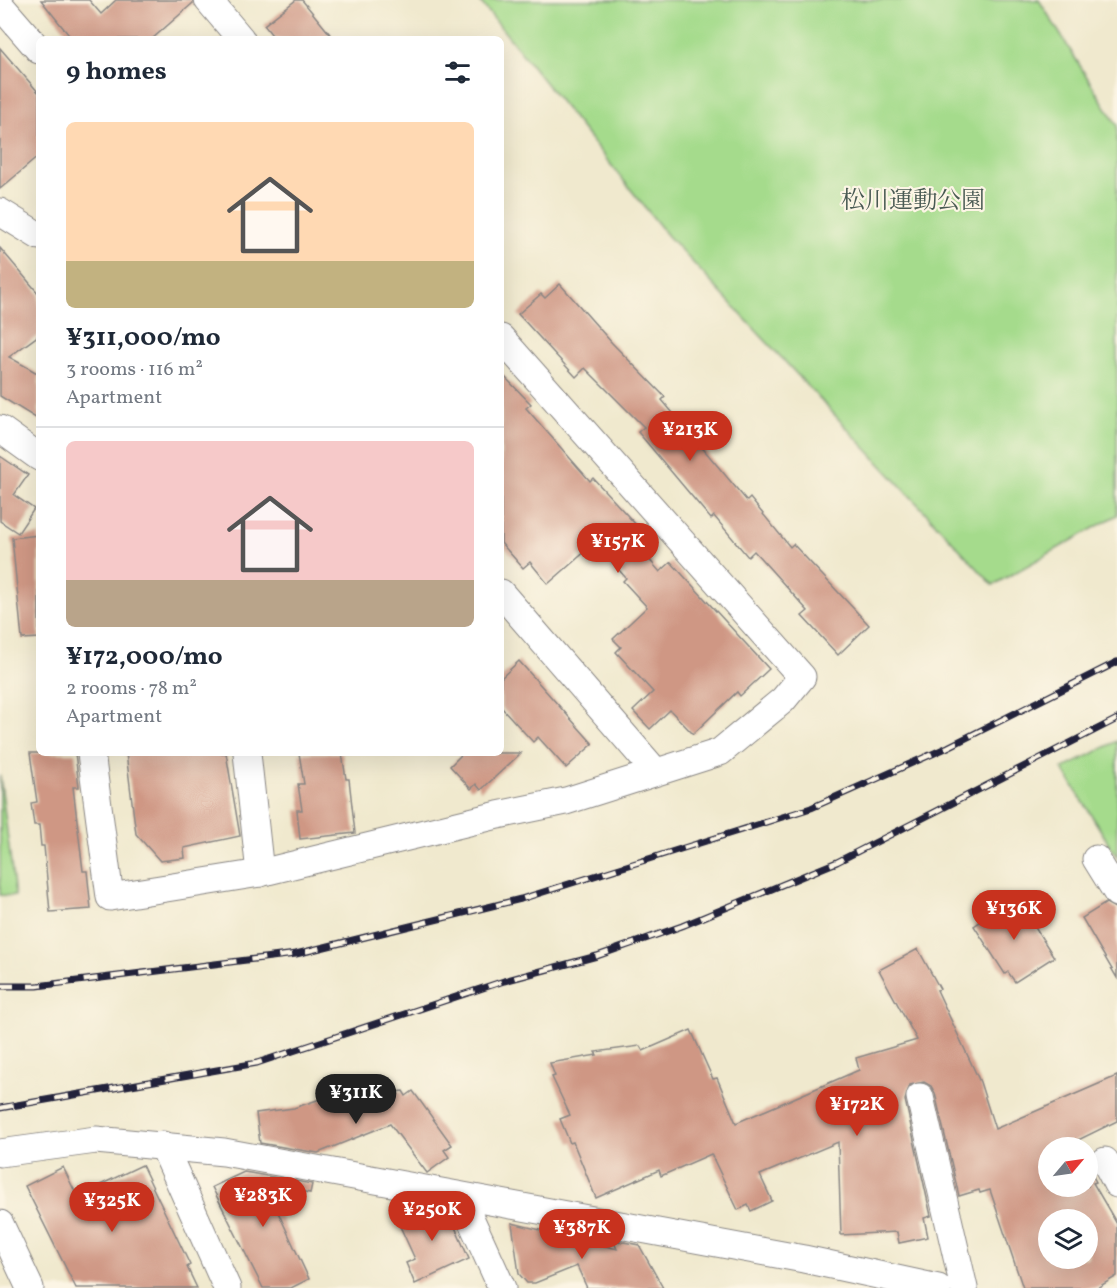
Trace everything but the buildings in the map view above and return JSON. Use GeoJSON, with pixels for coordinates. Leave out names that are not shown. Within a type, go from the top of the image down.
{"type":"FeatureCollection","features":[{"type":"Feature","properties":{"kind":"street"},"geometry":{"type":"LineString","coordinates":[[208,0],[238,36]]}},
{"type":"Feature","properties":{"kind":"street"},"geometry":{"type":"LineString","coordinates":[[0,5],[36,47]]}},
{"type":"Feature","properties":{"kind":"street"},"geometry":{"type":"LineString","coordinates":[[2,217],[36,234]]}},
{"type":"Feature","properties":{"kind":"street"},"geometry":{"type":"LineString","coordinates":[[91,756],[110,897],[260,873],[498,815],[566,801],[720,752],[783,700],[802,677],[504,341]]}},
{"type":"Feature","properties":{"kind":"street"},"geometry":{"type":"LineString","coordinates":[[0,429],[36,454]]}},
{"type":"Feature","properties":{"kind":"street"},"geometry":{"type":"LineString","coordinates":[[504,596],[655,771]]}},
{"type":"Feature","properties":{"kind":"street"},"geometry":{"type":"LineString","coordinates":[[247,756],[260,873]]}},
{"type":"Feature","properties":{"kind":"street"},"geometry":{"type":"LineString","coordinates":[[1096,860],[1117,892]]}},
{"type":"Feature","properties":{"kind":"street"},"geometry":{"type":"LineString","coordinates":[[920,1097],[964,1288]]}},
{"type":"Feature","properties":{"kind":"street"},"geometry":{"type":"LineString","coordinates":[[0,1152],[96,1140],[163,1145],[304,1165],[461,1198],[804,1259],[938,1288]]}},
{"type":"Feature","properties":{"kind":"street"},"geometry":{"type":"LineString","coordinates":[[163,1145],[227,1288]]}},
{"type":"Feature","properties":{"kind":"street"},"geometry":{"type":"LineString","coordinates":[[461,1198],[502,1288]]}},
{"type":"Feature","properties":{"kind":"street"},"geometry":{"type":"LineString","coordinates":[[0,1224],[30,1288]]}},
{"type":"Feature","properties":{"kind":"green space","name":"松川運動公園"},"geometry":{"type":"Polygon","coordinates":[[[479,0],[1039,0],[1117,125],[1117,515],[993,585],[668,236],[479,0]]]}},
{"type":"Feature","properties":{"kind":"green space"},"geometry":{"type":"Polygon","coordinates":[[[1117,741],[1117,857],[1063,769],[1117,741]]]}},
{"type":"Feature","properties":{"kind":"green space"},"geometry":{"type":"Polygon","coordinates":[[[0,775],[15,896],[0,895],[0,775]]]}},
{"type":"Feature","properties":{"kind":"railway"},"geometry":{"type":"LineString","coordinates":[[0,986],[37,986],[296,954],[521,899],[811,808],[948,747],[1117,662]]}},
{"type":"Feature","properties":{"kind":"railway"},"geometry":{"type":"LineString","coordinates":[[0,1108],[257,1063],[504,981],[597,956],[682,926],[837,862],[1117,719]]}}]}
